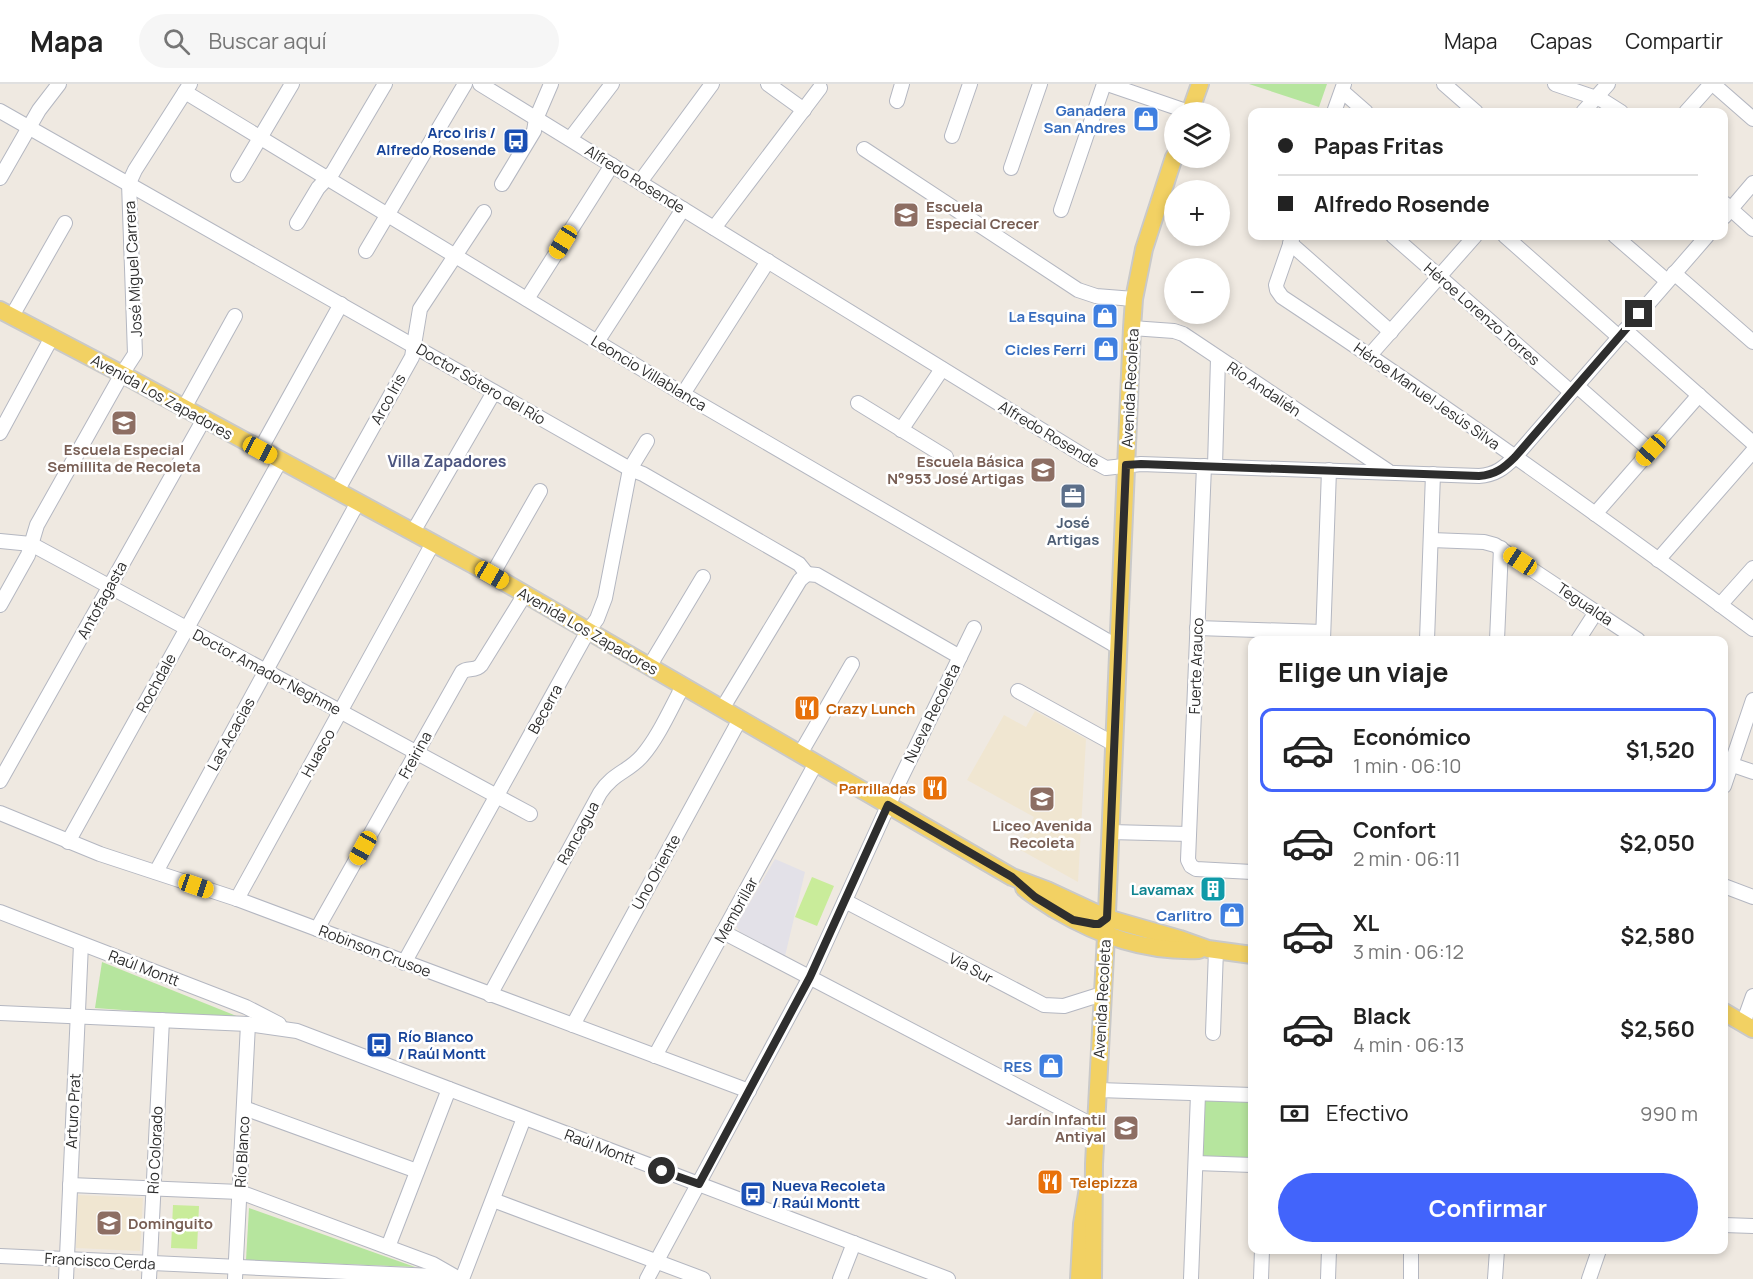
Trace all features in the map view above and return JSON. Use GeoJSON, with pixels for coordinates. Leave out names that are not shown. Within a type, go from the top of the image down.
{"type":"FeatureCollection","features":[{"type":"Feature","properties":{"kind":"main road"},"geometry":{"type":"LineString","coordinates":[[1194,102],[1200,84]]}},
{"type":"Feature","properties":{"kind":"main road","name":"Avenida Recoleta"},"geometry":{"type":"LineString","coordinates":[[1093,1279],[1094,1164],[1134,298],[1144,249],[1170,168]]}},
{"type":"Feature","properties":{"kind":"main road","name":"Avenida Los Zapadores"},"geometry":{"type":"LineString","coordinates":[[6,313],[492,575],[1012,877],[1047,890],[1107,918],[1212,949],[1248,954]]}},
{"type":"Feature","properties":{"kind":"main road","name":"Avenida Los Zapadores"},"geometry":{"type":"LineString","coordinates":[[1012,877],[1035,897],[1073,920],[1106,936],[1173,950],[1212,949]]}},
{"type":"Feature","properties":{"kind":"main road"},"geometry":{"type":"LineString","coordinates":[[1073,920],[1099,924],[1107,918]]}},
{"type":"Feature","properties":{"kind":"main road"},"geometry":{"type":"LineString","coordinates":[[1106,936],[1112,928],[1135,927]]}},
{"type":"Feature","properties":{"kind":"main road"},"geometry":{"type":"LineString","coordinates":[[1728,1014],[1748,1026]]}},
{"type":"Feature","properties":{"kind":"main road"},"geometry":{"type":"LineString","coordinates":[[1728,1024],[1748,1026]]}},
{"type":"Feature","properties":{"kind":"main road","name":"Avenida Recoleta"},"geometry":{"type":"LineString","coordinates":[[1079,1279],[1083,1216],[1094,1164]]}},
{"type":"Feature","properties":{"kind":"street"},"geometry":{"type":"LineString","coordinates":[[0,178],[39,110],[59,84]]}},
{"type":"Feature","properties":{"kind":"street"},"geometry":{"type":"LineString","coordinates":[[238,175],[292,84]]}},
{"type":"Feature","properties":{"kind":"street"},"geometry":{"type":"LineString","coordinates":[[297,223],[318,189],[333,172],[385,84]]}},
{"type":"Feature","properties":{"kind":"street"},"geometry":{"type":"LineString","coordinates":[[366,251],[465,84]]}},
{"type":"Feature","properties":{"kind":"street","name":"Alfredo Rosende"},"geometry":{"type":"LineString","coordinates":[[480,84],[1097,464],[1112,468],[1126,465],[1209,466],[1486,475],[1499,471],[1515,457],[1703,240]]}},
{"type":"Feature","properties":{"kind":"street"},"geometry":{"type":"LineString","coordinates":[[502,184],[534,131],[536,119],[551,84]]}},
{"type":"Feature","properties":{"kind":"street"},"geometry":{"type":"LineString","coordinates":[[570,139],[612,84]]}},
{"type":"Feature","properties":{"kind":"street"},"geometry":{"type":"LineString","coordinates":[[640,182],[712,84]]}},
{"type":"Feature","properties":{"kind":"street"},"geometry":{"type":"LineString","coordinates":[[768,84],[804,110]]}},
{"type":"Feature","properties":{"kind":"street"},"geometry":{"type":"LineString","coordinates":[[897,100],[902,84]]}},
{"type":"Feature","properties":{"kind":"street"},"geometry":{"type":"LineString","coordinates":[[952,136],[970,84]]}},
{"type":"Feature","properties":{"kind":"street"},"geometry":{"type":"LineString","coordinates":[[1011,168],[1040,84]]}},
{"type":"Feature","properties":{"kind":"street"},"geometry":{"type":"LineString","coordinates":[[1061,210],[1106,84],[1164,103]]}},
{"type":"Feature","properties":{"kind":"street"},"geometry":{"type":"LineString","coordinates":[[1444,84],[1471,108]]}},
{"type":"Feature","properties":{"kind":"street"},"geometry":{"type":"LineString","coordinates":[[1556,84],[1593,91],[1616,108]]}},
{"type":"Feature","properties":{"kind":"street"},"geometry":{"type":"LineString","coordinates":[[1585,108],[1593,91],[1608,84]]}},
{"type":"Feature","properties":{"kind":"street"},"geometry":{"type":"LineString","coordinates":[[1690,108],[1712,84],[1753,119]]}},
{"type":"Feature","properties":{"kind":"street"},"geometry":{"type":"LineString","coordinates":[[1335,108],[1343,87],[1362,108]]}},
{"type":"Feature","properties":{"kind":"street"},"geometry":{"type":"LineString","coordinates":[[129,186],[132,174],[187,88]]}},
{"type":"Feature","properties":{"kind":"street","name":"Leoncio Villablanca"},"geometry":{"type":"LineString","coordinates":[[187,88],[260,138],[683,394],[1118,647]]}},
{"type":"Feature","properties":{"kind":"street"},"geometry":{"type":"LineString","coordinates":[[714,228],[820,88]]}},
{"type":"Feature","properties":{"kind":"street","name":"Doctor Sótero del Río"},"geometry":{"type":"LineString","coordinates":[[0,111],[630,469],[643,474],[799,564],[807,574],[817,575],[960,657]]}},
{"type":"Feature","properties":{"kind":"street"},"geometry":{"type":"LineString","coordinates":[[864,149],[1078,290],[1096,296],[1134,298]]}},
{"type":"Feature","properties":{"kind":"street"},"geometry":{"type":"LineString","coordinates":[[526,299],[612,165]]}},
{"type":"Feature","properties":{"kind":"street"},"geometry":{"type":"LineString","coordinates":[[1728,208],[1753,183]]}},
{"type":"Feature","properties":{"kind":"street","name":"José Miguel Carrera"},"geometry":{"type":"LineString","coordinates":[[0,605],[25,562],[37,525],[122,374],[134,357],[136,347],[129,186]]}},
{"type":"Feature","properties":{"kind":"street"},"geometry":{"type":"LineString","coordinates":[[597,342],[683,209]]}},
{"type":"Feature","properties":{"kind":"street"},"geometry":{"type":"LineString","coordinates":[[1728,211],[1753,229]]}},
{"type":"Feature","properties":{"kind":"street","name":"Arco Iris"},"geometry":{"type":"LineString","coordinates":[[337,490],[412,357],[420,309],[484,212]]}},
{"type":"Feature","properties":{"kind":"street"},"geometry":{"type":"LineString","coordinates":[[6,313],[65,223]]}},
{"type":"Feature","properties":{"kind":"street","name":"Héroe Manuel Jesús Silva"},"geometry":{"type":"LineString","coordinates":[[1291,240],[1278,280],[1277,290],[1282,297],[1370,355],[1515,457],[1753,629]]}},
{"type":"Feature","properties":{"kind":"street"},"geometry":{"type":"LineString","coordinates":[[1292,240],[1391,332]]}},
{"type":"Feature","properties":{"kind":"street","name":"Héroe Lorenzo Torres"},"geometry":{"type":"LineString","coordinates":[[1398,240],[1574,389],[1651,450]]}},
{"type":"Feature","properties":{"kind":"street"},"geometry":{"type":"LineString","coordinates":[[1370,355],[1472,240]]}},
{"type":"Feature","properties":{"kind":"street"},"geometry":{"type":"LineString","coordinates":[[1510,240],[1699,395],[1753,443]]}},
{"type":"Feature","properties":{"kind":"street"},"geometry":{"type":"LineString","coordinates":[[1620,240],[1753,342]]}},
{"type":"Feature","properties":{"kind":"street"},"geometry":{"type":"LineString","coordinates":[[683,394],[768,261]]}},
{"type":"Feature","properties":{"kind":"street"},"geometry":{"type":"LineString","coordinates":[[260,450],[341,304]]}},
{"type":"Feature","properties":{"kind":"street"},"geometry":{"type":"LineString","coordinates":[[184,408],[235,316]]}},
{"type":"Feature","properties":{"kind":"street","name":"Río Andalién"},"geometry":{"type":"LineString","coordinates":[[1132,328],[1179,332],[1388,471]]}},
{"type":"Feature","properties":{"kind":"street"},"geometry":{"type":"LineString","coordinates":[[0,433],[52,337]]}},
{"type":"Feature","properties":{"kind":"street","name":"Fuerte Arauco"},"geometry":{"type":"LineString","coordinates":[[1218,358],[1197,628],[1188,860],[1191,866],[1199,870],[1248,872]]}},
{"type":"Feature","properties":{"kind":"street"},"geometry":{"type":"LineString","coordinates":[[901,430],[942,369]]}},
{"type":"Feature","properties":{"kind":"street"},"geometry":{"type":"LineString","coordinates":[[413,532],[494,392]]}},
{"type":"Feature","properties":{"kind":"street"},"geometry":{"type":"LineString","coordinates":[[1595,514],[1699,395]]}},
{"type":"Feature","properties":{"kind":"street"},"geometry":{"type":"LineString","coordinates":[[858,403],[946,457]]}},
{"type":"Feature","properties":{"kind":"street","name":"Antofagasta"},"geometry":{"type":"LineString","coordinates":[[0,781],[204,419]]}},
{"type":"Feature","properties":{"kind":"street","name":"Becerra"},"geometry":{"type":"LineString","coordinates":[[404,963],[588,631],[597,619],[605,598],[630,469],[647,441]]}},
{"type":"Feature","properties":{"kind":"street"},"geometry":{"type":"LineString","coordinates":[[1658,560],[1753,451]]}},
{"type":"Feature","properties":{"kind":"street","name":"Rochdale"},"geometry":{"type":"LineString","coordinates":[[68,842],[280,461]]}},
{"type":"Feature","properties":{"kind":"street"},"geometry":{"type":"LineString","coordinates":[[1197,628],[1323,636],[1329,470]]}},
{"type":"Feature","properties":{"kind":"street"},"geometry":{"type":"LineString","coordinates":[[1428,636],[1433,474]]}},
{"type":"Feature","properties":{"kind":"street"},"geometry":{"type":"LineString","coordinates":[[492,575],[540,491]]}},
{"type":"Feature","properties":{"kind":"street","name":"Las Acacias"},"geometry":{"type":"LineString","coordinates":[[156,872],[358,502]]}},
{"type":"Feature","properties":{"kind":"street","name":"Tegualda"},"geometry":{"type":"LineString","coordinates":[[1431,540],[1484,542],[1501,548],[1632,636]]}},
{"type":"Feature","properties":{"kind":"street","name":"Doctor Amador Neghme"},"geometry":{"type":"LineString","coordinates":[[0,541],[31,544],[530,814]]}},
{"type":"Feature","properties":{"kind":"street","name":"Huasco"},"geometry":{"type":"LineString","coordinates":[[237,899],[433,543]]}},
{"type":"Feature","properties":{"kind":"street"},"geometry":{"type":"LineString","coordinates":[[1497,636],[1501,548]]}},
{"type":"Feature","properties":{"kind":"street"},"geometry":{"type":"LineString","coordinates":[[1720,605],[1753,568]]}},
{"type":"Feature","properties":{"kind":"street"},"geometry":{"type":"LineString","coordinates":[[722,709],[800,580],[807,574]]}},
{"type":"Feature","properties":{"kind":"street"},"geometry":{"type":"LineString","coordinates":[[650,667],[703,577]]}},
{"type":"Feature","properties":{"kind":"street","name":"Freirina"},"geometry":{"type":"LineString","coordinates":[[317,929],[462,672],[467,669],[476,669],[481,665],[525,594]]}},
{"type":"Feature","properties":{"kind":"street"},"geometry":{"type":"LineString","coordinates":[[1581,636],[1596,612]]}},
{"type":"Feature","properties":{"kind":"street","name":"Nueva Recoleta"},"geometry":{"type":"LineString","coordinates":[[646,1279],[810,977],[888,805],[974,628]]}},
{"type":"Feature","properties":{"kind":"street"},"geometry":{"type":"LineString","coordinates":[[800,754],[852,664]]}},
{"type":"Feature","properties":{"kind":"street","name":"Rancagua"},"geometry":{"type":"LineString","coordinates":[[490,995],[604,786],[616,774],[643,755],[682,686]]}},
{"type":"Feature","properties":{"kind":"street"},"geometry":{"type":"LineString","coordinates":[[1018,691],[1114,744]]}},
{"type":"Feature","properties":{"kind":"street"},"geometry":{"type":"LineString","coordinates":[[1728,761],[1753,700]]}},
{"type":"Feature","properties":{"kind":"street","name":"Uno Oriente"},"geometry":{"type":"LineString","coordinates":[[573,1025],[740,719]]}},
{"type":"Feature","properties":{"kind":"street","name":"Membrillar"},"geometry":{"type":"LineString","coordinates":[[655,1056],[816,763]]}},
{"type":"Feature","properties":{"kind":"street"},"geometry":{"type":"LineString","coordinates":[[1728,763],[1753,772]]}},
{"type":"Feature","properties":{"kind":"street","name":"Robinson Crusoe"},"geometry":{"type":"LineString","coordinates":[[0,813],[110,858],[237,899],[749,1091]]}},
{"type":"Feature","properties":{"kind":"street"},"geometry":{"type":"LineString","coordinates":[[1110,832],[1189,834]]}},
{"type":"Feature","properties":{"kind":"street"},"geometry":{"type":"LineString","coordinates":[[1728,888],[1753,897]]}},
{"type":"Feature","properties":{"kind":"street","name":"Vía Sur"},"geometry":{"type":"LineString","coordinates":[[844,901],[1044,1005],[1064,1006],[1102,994]]}},
{"type":"Feature","properties":{"kind":"street","name":"Raúl Montt"},"geometry":{"type":"LineString","coordinates":[[0,912],[246,1007],[286,1028]]}},
{"type":"Feature","properties":{"kind":"street"},"geometry":{"type":"LineString","coordinates":[[723,932],[1096,1127]]}},
{"type":"Feature","properties":{"kind":"street","name":"Arturo Prat"},"geometry":{"type":"LineString","coordinates":[[66,1279],[81,944]]}},
{"type":"Feature","properties":{"kind":"street"},"geometry":{"type":"LineString","coordinates":[[1212,949],[1213,1033]]}},
{"type":"Feature","properties":{"kind":"street"},"geometry":{"type":"LineString","coordinates":[[1748,1026],[1753,996]]}},
{"type":"Feature","properties":{"kind":"street","name":"Raúl Montt"},"geometry":{"type":"LineString","coordinates":[[0,1013],[248,1024],[286,1028],[310,1035],[854,1243],[929,1276],[948,1279]]}},
{"type":"Feature","properties":{"kind":"street","name":"Río Colorado"},"geometry":{"type":"LineString","coordinates":[[149,1279],[162,1020]]}},
{"type":"Feature","properties":{"kind":"street","name":"Río Blanco"},"geometry":{"type":"LineString","coordinates":[[236,1274],[248,1024]]}},
{"type":"Feature","properties":{"kind":"street"},"geometry":{"type":"LineString","coordinates":[[388,1247],[449,1089]]}},
{"type":"Feature","properties":{"kind":"street"},"geometry":{"type":"LineString","coordinates":[[1098,1090],[1248,1095]]}},
{"type":"Feature","properties":{"kind":"street"},"geometry":{"type":"LineString","coordinates":[[1191,1279],[1198,1094]]}},
{"type":"Feature","properties":{"kind":"street"},"geometry":{"type":"LineString","coordinates":[[244,1108],[417,1171]]}},
{"type":"Feature","properties":{"kind":"street"},"geometry":{"type":"LineString","coordinates":[[70,1185],[240,1192],[433,1264],[460,1279],[524,1118]]}},
{"type":"Feature","properties":{"kind":"street"},"geometry":{"type":"LineString","coordinates":[[1196,1163],[1248,1165]]}},
{"type":"Feature","properties":{"kind":"street"},"geometry":{"type":"LineString","coordinates":[[493,1200],[704,1279]]}},
{"type":"Feature","properties":{"kind":"street"},"geometry":{"type":"LineString","coordinates":[[1728,1225],[1753,1226]]}},
{"type":"Feature","properties":{"kind":"street"},"geometry":{"type":"LineString","coordinates":[[840,1279],[854,1243]]}},
{"type":"Feature","properties":{"kind":"street"},"geometry":{"type":"LineString","coordinates":[[1261,1279],[1262,1254]]}},
{"type":"Feature","properties":{"kind":"street"},"geometry":{"type":"LineString","coordinates":[[1328,1279],[1329,1254]]}},
{"type":"Feature","properties":{"kind":"street"},"geometry":{"type":"LineString","coordinates":[[1411,1254],[1411,1279]]}},
{"type":"Feature","properties":{"kind":"street"},"geometry":{"type":"LineString","coordinates":[[1495,1279],[1497,1254]]}},
{"type":"Feature","properties":{"kind":"street"},"geometry":{"type":"LineString","coordinates":[[1589,1279],[1598,1254]]}},
{"type":"Feature","properties":{"kind":"street","name":"Francisco Cerda"},"geometry":{"type":"LineString","coordinates":[[0,1256],[150,1264],[236,1274],[434,1276],[451,1279]]}},
{"type":"Feature","properties":{"kind":"shaded area","name":"Liceo Avenida Recoleta"},"geometry":{"type":"Polygon","coordinates":[[[1035,711],[1086,739],[1078,882],[1017,848],[1034,817],[967,780],[1004,715],[1026,727],[1035,711]]]}},
{"type":"Feature","properties":{"kind":"shaded area"},"geometry":{"type":"Polygon","coordinates":[[[775,859],[805,872],[785,956],[740,932],[736,926],[775,859]]]}},
{"type":"Feature","properties":{"kind":"shaded area","name":"Dominguito"},"geometry":{"type":"Polygon","coordinates":[[[78,1195],[143,1198],[140,1251],[76,1248],[78,1195]]]}},
{"type":"Feature","properties":{"kind":"green space"},"geometry":{"type":"Polygon","coordinates":[[[1249,84],[1327,84],[1319,107],[1249,84]]]}},
{"type":"Feature","properties":{"kind":"green space"},"geometry":{"type":"Polygon","coordinates":[[[812,877],[834,886],[817,926],[795,917],[812,877]]]}},
{"type":"Feature","properties":{"kind":"green space"},"geometry":{"type":"Polygon","coordinates":[[[102,962],[244,1019],[95,1008],[102,962]]]}},
{"type":"Feature","properties":{"kind":"green space"},"geometry":{"type":"Polygon","coordinates":[[[1200,1098],[1248,1099],[1248,1159],[1199,1157],[1200,1098]]]}},
{"type":"Feature","properties":{"kind":"green space"},"geometry":{"type":"Polygon","coordinates":[[[173,1205],[199,1206],[197,1249],[171,1248],[173,1205]]]}},
{"type":"Feature","properties":{"kind":"green space"},"geometry":{"type":"Polygon","coordinates":[[[249,1208],[415,1267],[246,1260],[249,1208]]]}},
{"type":"Feature","properties":{"kind":"place","name":"Ganadera San Andres"},"geometry":{"type":"Point","coordinates":[1146,119]}},
{"type":"Feature","properties":{"kind":"place","name":"Arco Iris / Alfredo Rosende"},"geometry":{"type":"Point","coordinates":[516,141]}},
{"type":"Feature","properties":{"kind":"place","name":"Escuela Especial Crecer"},"geometry":{"type":"Point","coordinates":[906,215]}},
{"type":"Feature","properties":{"kind":"place","name":"La Esquina"},"geometry":{"type":"Point","coordinates":[1105,316]}},
{"type":"Feature","properties":{"kind":"place","name":"Cicles Ferri"},"geometry":{"type":"Point","coordinates":[1106,349]}},
{"type":"Feature","properties":{"kind":"place","name":"Escuela Especial Semillita de Recoleta"},"geometry":{"type":"Point","coordinates":[124,423]}},
{"type":"Feature","properties":{"kind":"place","name":"Escuela Básica N°953 José Artigas"},"geometry":{"type":"Point","coordinates":[1043,470]}},
{"type":"Feature","properties":{"kind":"place","name":"José Artigas"},"geometry":{"type":"Point","coordinates":[1073,496]}},
{"type":"Feature","properties":{"kind":"place","name":"Crazy Lunch"},"geometry":{"type":"Point","coordinates":[807,708]}},
{"type":"Feature","properties":{"kind":"place","name":"Parrilladas"},"geometry":{"type":"Point","coordinates":[935,788]}},
{"type":"Feature","properties":{"kind":"place","name":"Liceo Avenida Recoleta"},"geometry":{"type":"Point","coordinates":[1042,799]}},
{"type":"Feature","properties":{"kind":"place","name":"Lavamax"},"geometry":{"type":"Point","coordinates":[1213,889]}},
{"type":"Feature","properties":{"kind":"place","name":"Carlitro"},"geometry":{"type":"Point","coordinates":[1232,915]}},
{"type":"Feature","properties":{"kind":"place","name":"Río Blanco / Raúl Montt"},"geometry":{"type":"Point","coordinates":[379,1045]}},
{"type":"Feature","properties":{"kind":"place","name":"RES"},"geometry":{"type":"Point","coordinates":[1051,1066]}},
{"type":"Feature","properties":{"kind":"place","name":"Jardín Infantil Antiyal"},"geometry":{"type":"Point","coordinates":[1126,1128]}},
{"type":"Feature","properties":{"kind":"place","name":"Telepizza"},"geometry":{"type":"Point","coordinates":[1050,1182]}},
{"type":"Feature","properties":{"kind":"place","name":"Nueva Recoleta / Raúl Montt"},"geometry":{"type":"Point","coordinates":[753,1194]}},
{"type":"Feature","properties":{"kind":"place","name":"Dominguito"},"geometry":{"type":"Point","coordinates":[109,1223]}},
{"type":"Feature","properties":{"kind":"district","name":"Villa Zapadores"},"geometry":{"type":"Point","coordinates":[447,461]}},
{"type":"Feature","properties":{"kind":"route"},"geometry":{"type":"LineString","coordinates":[[662,1171],[699,1184],[810,977],[888,805],[1012,877],[1035,897],[1073,920],[1099,924],[1107,918],[1126,465],[1388,471],[1479,476],[1492,474],[1506,466],[1515,457],[1639,314]]}}]}
